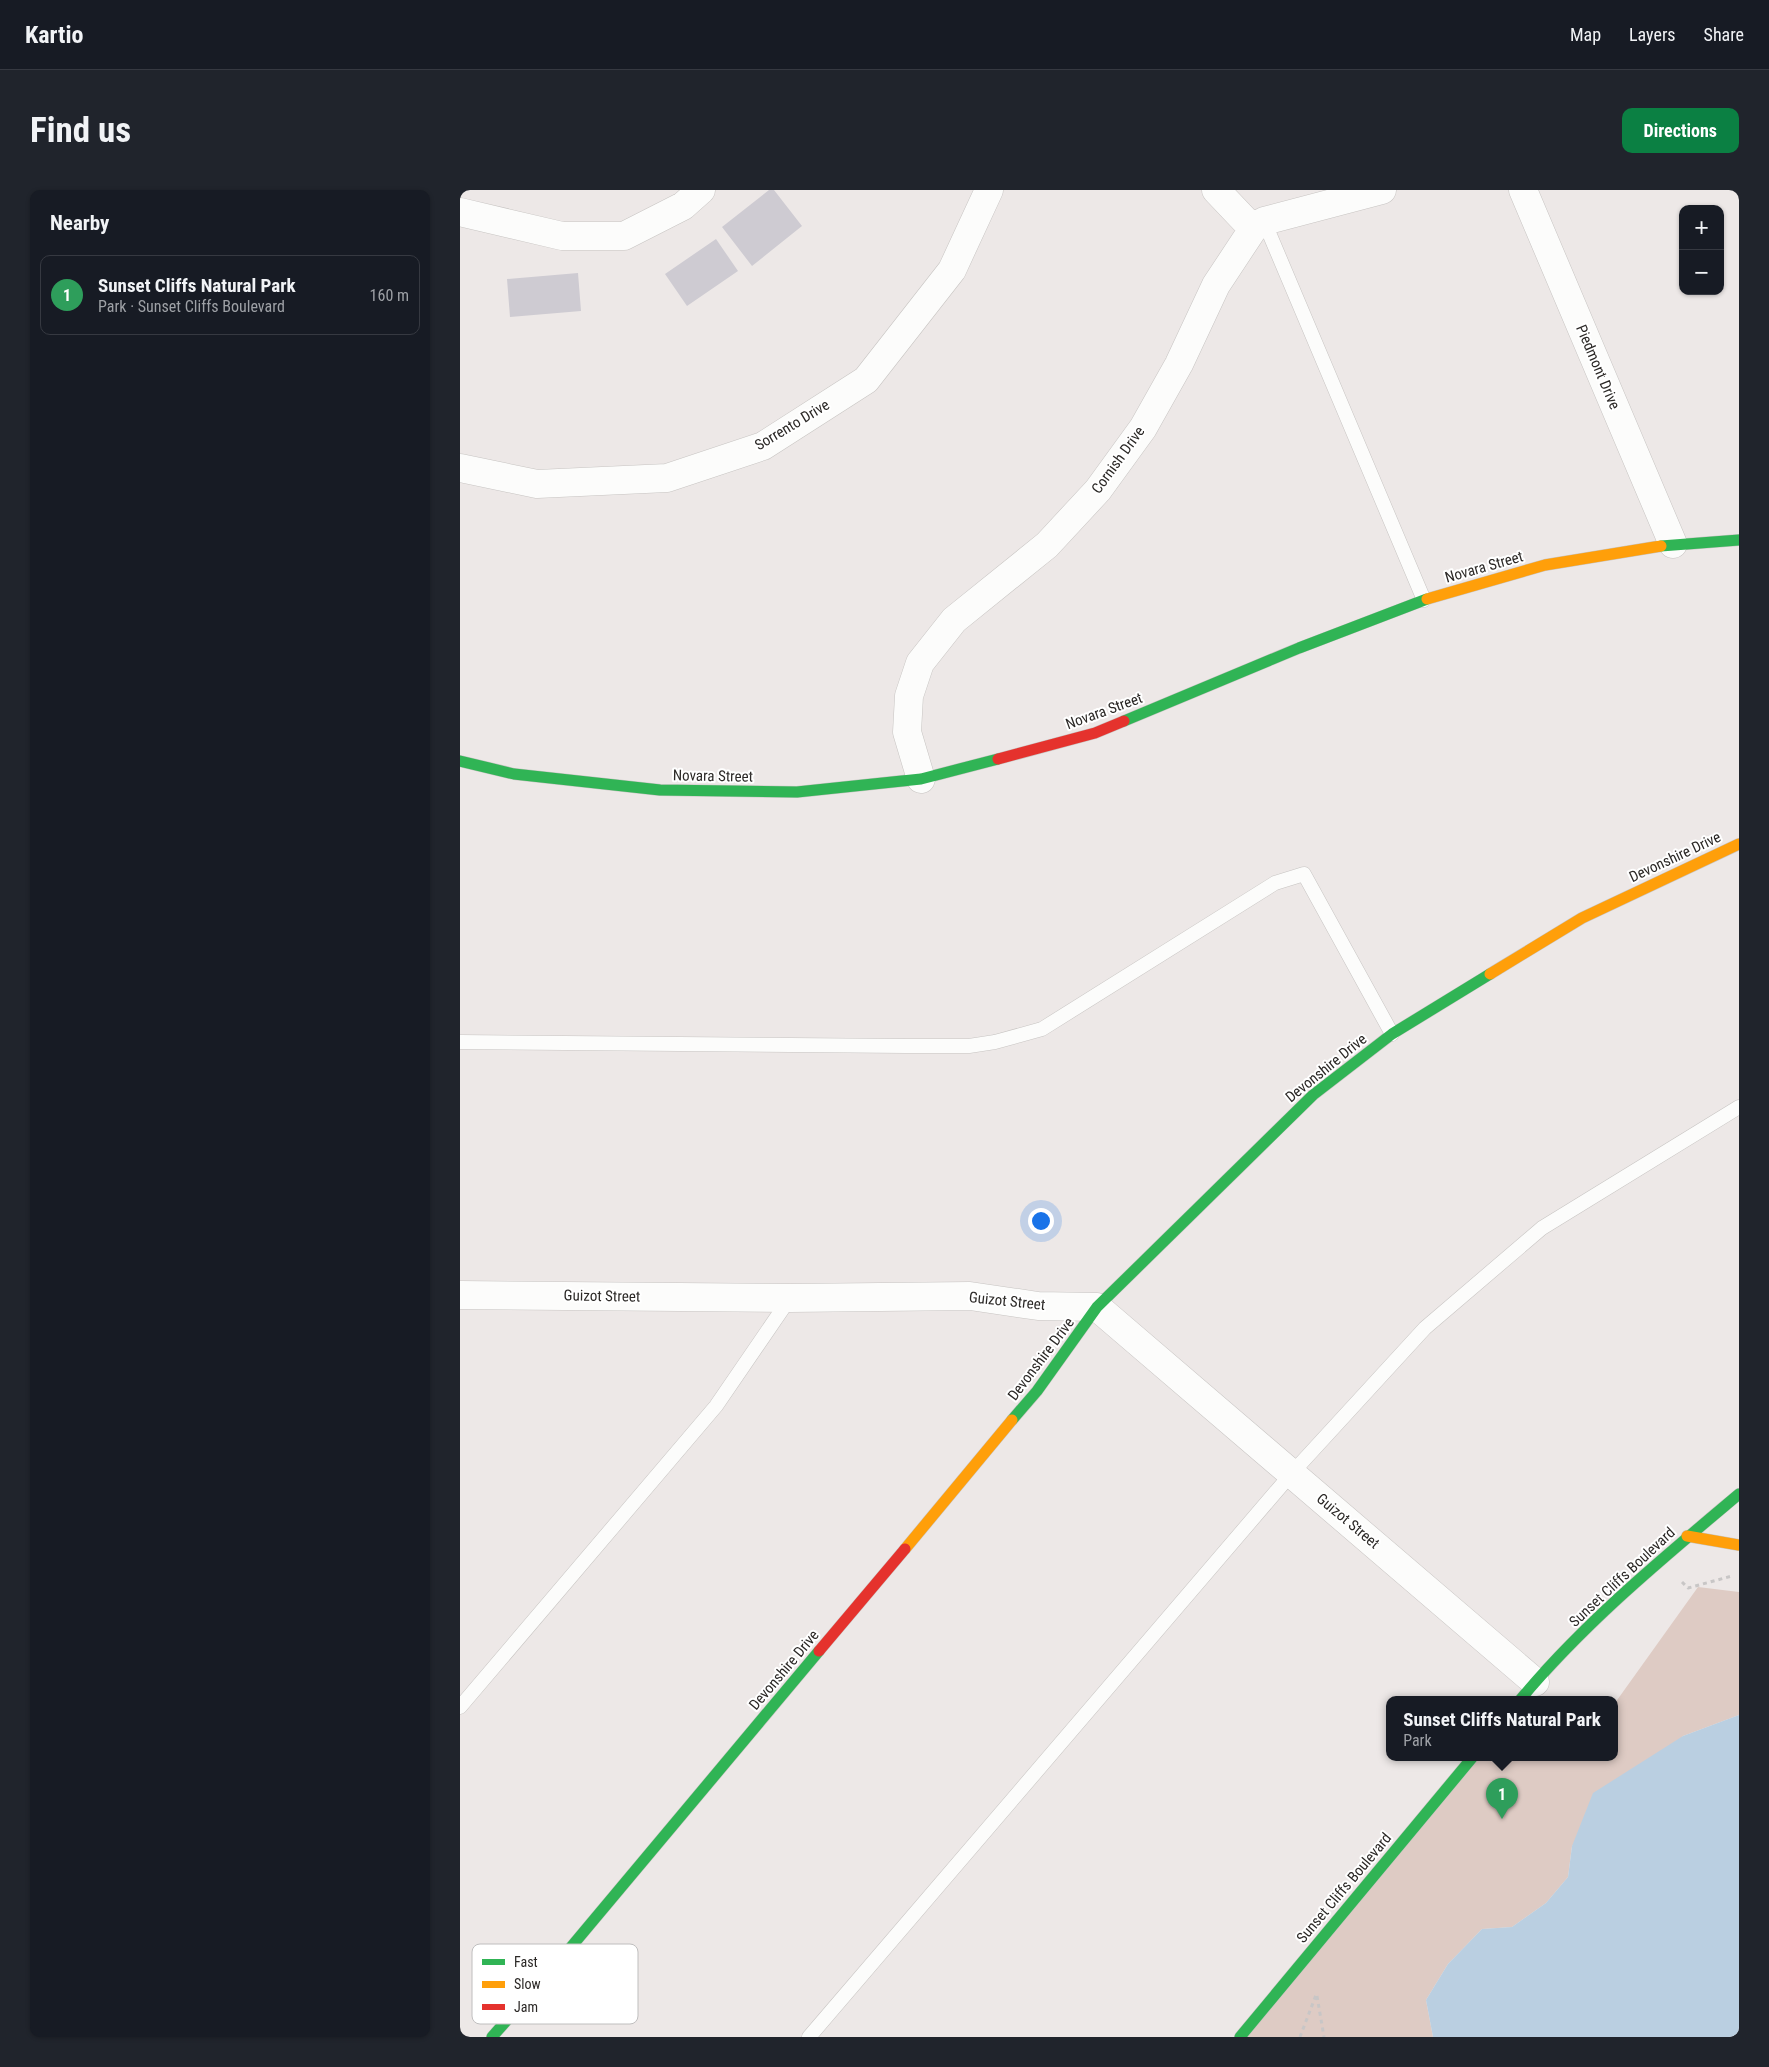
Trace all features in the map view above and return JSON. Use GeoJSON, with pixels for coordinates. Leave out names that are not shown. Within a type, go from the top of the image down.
{"type":"FeatureCollection","features":[{"type":"Feature","properties":{"kind":"street"},"geometry":{"type":"LineString","coordinates":[[460,212],[562,236],[624,236],[683,206],[701,190]]}},
{"type":"Feature","properties":{"kind":"street","name":"Sorrento Drive"},"geometry":{"type":"LineString","coordinates":[[460,468],[537,484],[667,478],[763,446],[866,380],[952,270],[989,190]]}},
{"type":"Feature","properties":{"kind":"street"},"geometry":{"type":"LineString","coordinates":[[1216,190],[1258,225],[1382,190]]}},
{"type":"Feature","properties":{"kind":"street","name":"Piedmont Drive"},"geometry":{"type":"LineString","coordinates":[[1523,190],[1673,544]]}},
{"type":"Feature","properties":{"kind":"street","name":"Cornish Drive"},"geometry":{"type":"LineString","coordinates":[[920,779],[907,732],[909,696],[920,662],[954,620],[1047,545],[1098,490],[1143,428],[1179,364],[1216,285],[1258,225]]}},
{"type":"Feature","properties":{"kind":"street","name":"Novara Street"},"geometry":{"type":"LineString","coordinates":[[460,761],[514,774],[660,790],[797,792],[920,779],[1095,733],[1299,648],[1424,600],[1545,565],[1673,544],[1739,540]]}},
{"type":"Feature","properties":{"kind":"street","name":"Devonshire Drive"},"geometry":{"type":"LineString","coordinates":[[574,1944],[1038,1391],[1097,1307],[1313,1095],[1392,1034],[1582,918],[1739,844]]}},
{"type":"Feature","properties":{"kind":"street","name":"Guizot Street"},"geometry":{"type":"LineString","coordinates":[[460,1295],[790,1298],[970,1296],[1038,1306],[1097,1307],[1292,1473],[1528,1691]]}},
{"type":"Feature","properties":{"kind":"street"},"geometry":{"type":"LineString","coordinates":[[1687,1536],[1739,1494]]}},
{"type":"Feature","properties":{"kind":"street","name":"Sunset Cliffs Boulevard"},"geometry":{"type":"LineString","coordinates":[[1528,1691],[1633,1584],[1687,1536],[1739,1545]]}},
{"type":"Feature","properties":{"kind":"street","name":"Sunset Cliffs Boulevard"},"geometry":{"type":"LineString","coordinates":[[1240,2037],[1470,1761]]}},
{"type":"Feature","properties":{"kind":"street","name":"Devonshire Drive"},"geometry":{"type":"LineString","coordinates":[[492,2037],[503,2024]]}},
{"type":"Feature","properties":{"kind":"lane"},"geometry":{"type":"LineString","coordinates":[[1258,225],[1424,600]]}},
{"type":"Feature","properties":{"kind":"lane"},"geometry":{"type":"LineString","coordinates":[[460,1042],[960,1046],[995,1042],[1042,1030],[1275,883],[1304,874],[1392,1034]]}},
{"type":"Feature","properties":{"kind":"lane"},"geometry":{"type":"LineString","coordinates":[[809,2037],[1292,1473],[1425,1328],[1542,1228],[1739,1107]]}},
{"type":"Feature","properties":{"kind":"lane"},"geometry":{"type":"LineString","coordinates":[[460,1707],[716,1406],[790,1298]]}},
{"type":"Feature","properties":{"kind":"path"},"geometry":{"type":"LineString","coordinates":[[1688,1588],[1739,1574]]}},
{"type":"Feature","properties":{"kind":"path"},"geometry":{"type":"LineString","coordinates":[[1310,1989],[1316,1994],[1324,2037]]}},
{"type":"Feature","properties":{"kind":"path"},"geometry":{"type":"LineString","coordinates":[[1300,2037],[1316,1994]]}},
{"type":"Feature","properties":{"kind":"shaded area"},"geometry":{"type":"Polygon","coordinates":[[[1698,1587],[1739,1592],[1739,1715],[1683,1736],[1572,1846],[1568,1877],[1546,1903],[1512,1927],[1482,1929],[1448,1964],[1426,2000],[1433,2037],[1235,2037],[1471,1761],[1618,1761],[1618,1699],[1698,1587]]]}},
{"type":"Feature","properties":{"kind":"water"},"geometry":{"type":"Polygon","coordinates":[[[1739,1715],[1739,2037],[1433,2037],[1426,2000],[1448,1964],[1482,1929],[1512,1927],[1546,1903],[1568,1877],[1572,1846],[1593,1793],[1683,1736],[1739,1715]]]}},
{"type":"Feature","properties":{"kind":"building"},"geometry":{"type":"Polygon","coordinates":[[[769,190],[774,190],[802,226],[752,266],[722,227],[769,190]]]}},
{"type":"Feature","properties":{"kind":"building"},"geometry":{"type":"Polygon","coordinates":[[[716,239],[738,271],[687,306],[665,274],[716,239]]]}},
{"type":"Feature","properties":{"kind":"building"},"geometry":{"type":"Polygon","coordinates":[[[578,273],[581,311],[510,317],[507,279],[578,273]]]}},
{"type":"Feature","properties":{"kind":"traffic: fast"},"geometry":{"type":"LineString","coordinates":[[1661,546],[1739,540]]}},
{"type":"Feature","properties":{"kind":"traffic: fast"},"geometry":{"type":"LineString","coordinates":[[1124,721],[1299,648],[1427,599]]}},
{"type":"Feature","properties":{"kind":"traffic: fast"},"geometry":{"type":"LineString","coordinates":[[460,761],[514,774],[660,790],[797,792],[921,779],[998,759]]}},
{"type":"Feature","properties":{"kind":"traffic: fast"},"geometry":{"type":"LineString","coordinates":[[1012,1420],[1037,1391],[1097,1307],[1313,1095],[1392,1034],[1490,974]]}},
{"type":"Feature","properties":{"kind":"traffic: fast"},"geometry":{"type":"LineString","coordinates":[[1524,1696],[1597,1618],[1653,1567],[1739,1494]]}},
{"type":"Feature","properties":{"kind":"traffic: fast"},"geometry":{"type":"LineString","coordinates":[[574,1944],[819,1651]]}},
{"type":"Feature","properties":{"kind":"traffic: fast"},"geometry":{"type":"LineString","coordinates":[[1240,2037],[1470,1761]]}},
{"type":"Feature","properties":{"kind":"traffic: fast"},"geometry":{"type":"LineString","coordinates":[[492,2037],[504,2024]]}},
{"type":"Feature","properties":{"kind":"traffic: slow"},"geometry":{"type":"LineString","coordinates":[[1427,599],[1545,565],[1661,546]]}},
{"type":"Feature","properties":{"kind":"traffic: slow"},"geometry":{"type":"LineString","coordinates":[[1490,974],[1582,918],[1739,844]]}},
{"type":"Feature","properties":{"kind":"traffic: slow"},"geometry":{"type":"LineString","coordinates":[[905,1549],[1012,1420]]}},
{"type":"Feature","properties":{"kind":"traffic: slow"},"geometry":{"type":"LineString","coordinates":[[1687,1536],[1739,1545]]}},
{"type":"Feature","properties":{"kind":"traffic: jam"},"geometry":{"type":"LineString","coordinates":[[998,759],[1095,733],[1124,721]]}},
{"type":"Feature","properties":{"kind":"traffic: jam"},"geometry":{"type":"LineString","coordinates":[[819,1651],[905,1549]]}},
{"type":"Feature","properties":{"kind":"place","name":"Sunset Cliffs Natural Park"},"geometry":{"type":"Point","coordinates":[1502,1819]}}]}
